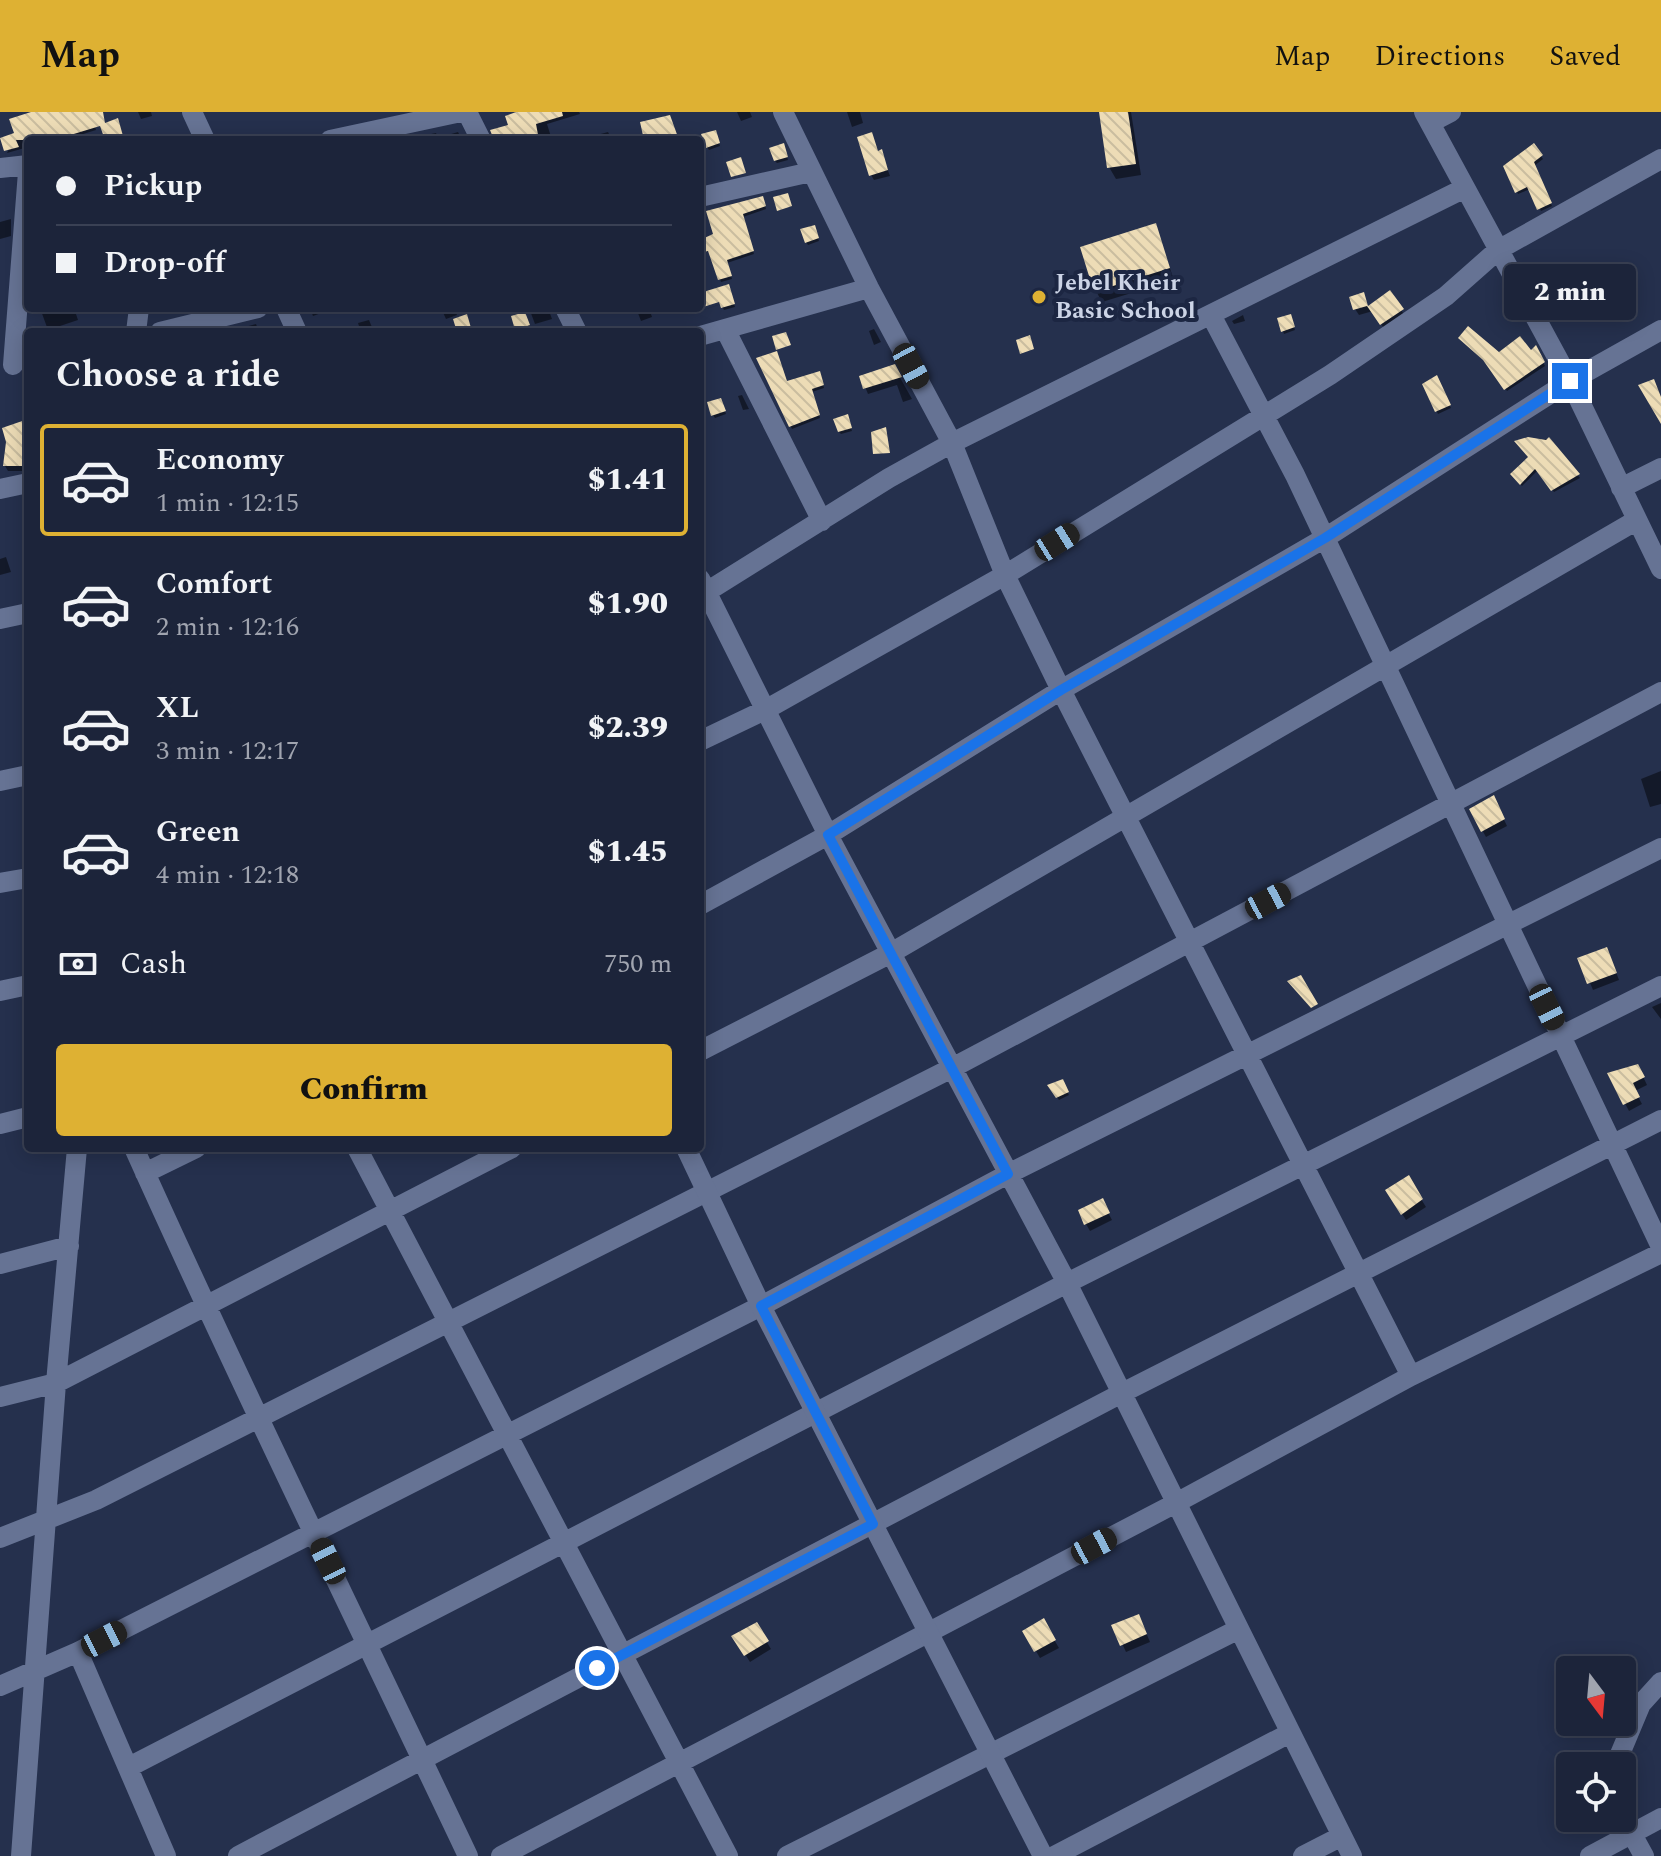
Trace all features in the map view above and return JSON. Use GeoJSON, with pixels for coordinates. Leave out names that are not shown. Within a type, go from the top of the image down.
{"type":"FeatureCollection","features":[{"type":"Feature","properties":{"kind":"street"},"geometry":{"type":"LineString","coordinates":[[192,112],[203,136]]}},
{"type":"Feature","properties":{"kind":"street"},"geometry":{"type":"LineString","coordinates":[[349,136],[461,112]]}},
{"type":"Feature","properties":{"kind":"street"},"geometry":{"type":"LineString","coordinates":[[467,112],[479,136]]}},
{"type":"Feature","properties":{"kind":"street"},"geometry":{"type":"LineString","coordinates":[[783,112],[869,288],[952,443],[1005,575],[1061,690],[1411,1376]]}},
{"type":"Feature","properties":{"kind":"street"},"geometry":{"type":"LineString","coordinates":[[1451,112],[1427,117],[1570,381],[1661,569]]}},
{"type":"Feature","properties":{"kind":"street"},"geometry":{"type":"LineString","coordinates":[[704,739],[765,710],[1005,575],[1265,414],[1446,296],[1498,250],[1661,159]]}},
{"type":"Feature","properties":{"kind":"street"},"geometry":{"type":"LineString","coordinates":[[0,168],[24,165]]}},
{"type":"Feature","properties":{"kind":"street"},"geometry":{"type":"LineString","coordinates":[[704,196],[811,172]]}},
{"type":"Feature","properties":{"kind":"street"},"geometry":{"type":"LineString","coordinates":[[704,588],[952,443],[1465,188]]}},
{"type":"Feature","properties":{"kind":"street"},"geometry":{"type":"LineString","coordinates":[[14,365],[24,227]]}},
{"type":"Feature","properties":{"kind":"street"},"geometry":{"type":"LineString","coordinates":[[704,335],[869,288]]}},
{"type":"Feature","properties":{"kind":"street"},"geometry":{"type":"LineString","coordinates":[[176,328],[242,312]]}},
{"type":"Feature","properties":{"kind":"street"},"geometry":{"type":"LineString","coordinates":[[1211,315],[1265,414],[1325,538],[1661,1247]]}},
{"type":"Feature","properties":{"kind":"street"},"geometry":{"type":"LineString","coordinates":[[725,329],[822,521]]}},
{"type":"Feature","properties":{"kind":"street"},"geometry":{"type":"LineString","coordinates":[[704,903],[828,835],[1061,690],[1325,538],[1570,381],[1661,330]]}},
{"type":"Feature","properties":{"kind":"street"},"geometry":{"type":"LineString","coordinates":[[1621,488],[1661,468]]}},
{"type":"Feature","properties":{"kind":"street"},"geometry":{"type":"LineString","coordinates":[[0,489],[24,484]]}},
{"type":"Feature","properties":{"kind":"street"},"geometry":{"type":"LineString","coordinates":[[704,1049],[891,953],[1637,520]]}},
{"type":"Feature","properties":{"kind":"street"},"geometry":{"type":"LineString","coordinates":[[704,593],[828,835],[1067,1283],[1352,1856]]}},
{"type":"Feature","properties":{"kind":"street"},"geometry":{"type":"LineString","coordinates":[[0,619],[24,614]]}},
{"type":"Feature","properties":{"kind":"street"},"geometry":{"type":"LineString","coordinates":[[0,1538],[45,1523],[952,1068],[1661,692]]}},
{"type":"Feature","properties":{"kind":"street"},"geometry":{"type":"LineString","coordinates":[[0,781],[24,776]]}},
{"type":"Feature","properties":{"kind":"street"},"geometry":{"type":"LineString","coordinates":[[0,1686],[78,1652],[314,1533],[761,1306],[1008,1174],[1661,848]]}},
{"type":"Feature","properties":{"kind":"street"},"geometry":{"type":"LineString","coordinates":[[0,883],[24,879]]}},
{"type":"Feature","properties":{"kind":"street"},"geometry":{"type":"LineString","coordinates":[[0,991],[24,986]]}},
{"type":"Feature","properties":{"kind":"street"},"geometry":{"type":"LineString","coordinates":[[129,1767],[565,1545],[1067,1283],[1661,986]]}},
{"type":"Feature","properties":{"kind":"street"},"geometry":{"type":"LineString","coordinates":[[0,1124],[24,1118]]}},
{"type":"Feature","properties":{"kind":"street"},"geometry":{"type":"LineString","coordinates":[[238,1856],[1122,1393],[1661,1120]]}},
{"type":"Feature","properties":{"kind":"street"},"geometry":{"type":"LineString","coordinates":[[21,1856],[77,1152]]}},
{"type":"Feature","properties":{"kind":"street"},"geometry":{"type":"LineString","coordinates":[[136,1152],[205,1306],[260,1415],[468,1856]]}},
{"type":"Feature","properties":{"kind":"street"},"geometry":{"type":"LineString","coordinates":[[145,1173],[188,1152]]}},
{"type":"Feature","properties":{"kind":"street"},"geometry":{"type":"LineString","coordinates":[[359,1152],[728,1856]]}},
{"type":"Feature","properties":{"kind":"street"},"geometry":{"type":"LineString","coordinates":[[0,1397],[56,1383],[504,1152]]}},
{"type":"Feature","properties":{"kind":"street"},"geometry":{"type":"LineString","coordinates":[[688,1152],[761,1306],[1043,1856]]}},
{"type":"Feature","properties":{"kind":"street"},"geometry":{"type":"LineString","coordinates":[[0,1264],[69,1246]]}},
{"type":"Feature","properties":{"kind":"street"},"geometry":{"type":"LineString","coordinates":[[501,1856],[1176,1503],[1411,1376],[1661,1253]]}},
{"type":"Feature","properties":{"kind":"street"},"geometry":{"type":"LineString","coordinates":[[787,1856],[1239,1629]]}},
{"type":"Feature","properties":{"kind":"street"},"geometry":{"type":"LineString","coordinates":[[78,1652],[166,1856]]}},
{"type":"Feature","properties":{"kind":"street"},"geometry":{"type":"LineString","coordinates":[[1621,1752],[1641,1704],[1661,1682]]}},
{"type":"Feature","properties":{"kind":"street"},"geometry":{"type":"LineString","coordinates":[[1054,1856],[1290,1733]]}},
{"type":"Feature","properties":{"kind":"street"},"geometry":{"type":"LineString","coordinates":[[1636,1822],[1661,1818]]}},
{"type":"Feature","properties":{"kind":"street"},"geometry":{"type":"LineString","coordinates":[[1590,1856],[1618,1832]]}},
{"type":"Feature","properties":{"kind":"street"},"geometry":{"type":"LineString","coordinates":[[1631,1832],[1644,1856]]}},
{"type":"Feature","properties":{"kind":"street"},"geometry":{"type":"LineString","coordinates":[[1303,1856],[1342,1836]]}},
{"type":"Feature","properties":{"kind":"building"},"geometry":{"type":"Polygon","coordinates":[[[31,112],[103,112],[105,123],[118,118],[123,136],[104,136],[100,126],[67,136],[24,136],[24,140],[16,140],[19,147],[4,151],[0,138],[14,133],[9,119],[31,112]]]}},
{"type":"Feature","properties":{"kind":"building"},"geometry":{"type":"Polygon","coordinates":[[[516,112],[562,112],[563,116],[536,124],[538,136],[492,136],[490,130],[508,125],[505,116],[516,112]]]}},
{"type":"Feature","properties":{"kind":"building"},"geometry":{"type":"Polygon","coordinates":[[[1099,112],[1128,112],[1136,164],[1107,168],[1099,112]]]}},
{"type":"Feature","properties":{"kind":"building"},"geometry":{"type":"Polygon","coordinates":[[[670,115],[678,136],[643,136],[640,122],[670,115]]]}},
{"type":"Feature","properties":{"kind":"building"},"geometry":{"type":"Polygon","coordinates":[[[716,130],[720,143],[706,148],[701,134],[716,130]]]}},
{"type":"Feature","properties":{"kind":"building"},"geometry":{"type":"Polygon","coordinates":[[[872,132],[878,151],[882,149],[888,170],[869,176],[857,137],[872,132]]]}},
{"type":"Feature","properties":{"kind":"building"},"geometry":{"type":"Polygon","coordinates":[[[784,143],[788,157],[774,161],[769,148],[784,143]]]}},
{"type":"Feature","properties":{"kind":"building"},"geometry":{"type":"Polygon","coordinates":[[[1534,143],[1543,155],[1534,162],[1552,203],[1537,210],[1527,187],[1515,193],[1503,166],[1534,143]]]}},
{"type":"Feature","properties":{"kind":"building"},"geometry":{"type":"Polygon","coordinates":[[[741,157],[746,173],[731,177],[726,162],[741,157]]]}},
{"type":"Feature","properties":{"kind":"building"},"geometry":{"type":"Polygon","coordinates":[[[788,193],[792,206],[777,211],[773,197],[788,193]]]}},
{"type":"Feature","properties":{"kind":"building"},"geometry":{"type":"Polygon","coordinates":[[[763,196],[766,206],[743,214],[754,251],[727,260],[732,276],[718,280],[708,251],[704,252],[704,238],[713,234],[706,211],[763,196]]]}},
{"type":"Feature","properties":{"kind":"building"},"geometry":{"type":"Polygon","coordinates":[[[1156,223],[1170,268],[1094,292],[1080,247],[1156,223]]]}},
{"type":"Feature","properties":{"kind":"building"},"geometry":{"type":"Polygon","coordinates":[[[815,225],[819,238],[805,243],[800,229],[815,225]]]}},
{"type":"Feature","properties":{"kind":"building"},"geometry":{"type":"Polygon","coordinates":[[[729,284],[735,304],[721,308],[719,302],[704,307],[704,292],[729,284]]]}},
{"type":"Feature","properties":{"kind":"building"},"geometry":{"type":"Polygon","coordinates":[[[1390,290],[1404,309],[1380,325],[1367,306],[1353,310],[1349,297],[1364,292],[1368,306],[1390,290]]]}},
{"type":"Feature","properties":{"kind":"building"},"geometry":{"type":"Polygon","coordinates":[[[525,312],[530,325],[514,328],[511,316],[525,312]]]}},
{"type":"Feature","properties":{"kind":"building"},"geometry":{"type":"Polygon","coordinates":[[[467,314],[471,328],[456,328],[453,319],[467,314]]]}},
{"type":"Feature","properties":{"kind":"building"},"geometry":{"type":"Polygon","coordinates":[[[1291,314],[1295,327],[1281,332],[1277,318],[1291,314]]]}},
{"type":"Feature","properties":{"kind":"building"},"geometry":{"type":"Polygon","coordinates":[[[1468,326],[1499,352],[1520,336],[1531,350],[1536,345],[1545,362],[1504,390],[1483,360],[1458,338],[1468,326]]]}},
{"type":"Feature","properties":{"kind":"building"},"geometry":{"type":"Polygon","coordinates":[[[786,332],[791,345],[776,350],[772,336],[786,332]]]}},
{"type":"Feature","properties":{"kind":"building"},"geometry":{"type":"Polygon","coordinates":[[[1030,335],[1034,349],[1020,354],[1016,340],[1030,335]]]}},
{"type":"Feature","properties":{"kind":"building"},"geometry":{"type":"Polygon","coordinates":[[[777,351],[787,381],[820,371],[824,385],[812,389],[820,415],[789,427],[756,358],[777,351]]]}},
{"type":"Feature","properties":{"kind":"building"},"geometry":{"type":"Polygon","coordinates":[[[895,364],[902,377],[863,389],[859,376],[895,364]]]}},
{"type":"Feature","properties":{"kind":"building"},"geometry":{"type":"Polygon","coordinates":[[[1437,375],[1451,405],[1435,412],[1422,384],[1437,375]]]}},
{"type":"Feature","properties":{"kind":"building"},"geometry":{"type":"Polygon","coordinates":[[[1654,379],[1661,397],[1661,424],[1638,385],[1654,379]]]}},
{"type":"Feature","properties":{"kind":"building"},"geometry":{"type":"Polygon","coordinates":[[[721,398],[726,411],[711,416],[707,402],[721,398]]]}},
{"type":"Feature","properties":{"kind":"building"},"geometry":{"type":"Polygon","coordinates":[[[848,414],[852,428],[838,432],[833,419],[848,414]]]}},
{"type":"Feature","properties":{"kind":"building"},"geometry":{"type":"Polygon","coordinates":[[[24,420],[24,466],[3,466],[6,442],[2,428],[24,420]]]}},
{"type":"Feature","properties":{"kind":"building"},"geometry":{"type":"Polygon","coordinates":[[[886,427],[890,453],[873,454],[871,432],[886,427]]]}},
{"type":"Feature","properties":{"kind":"building"},"geometry":{"type":"Polygon","coordinates":[[[1528,437],[1546,440],[1549,437],[1580,474],[1551,491],[1535,469],[1520,485],[1510,474],[1528,457],[1514,441],[1528,437]]]}},
{"type":"Feature","properties":{"kind":"building"},"geometry":{"type":"Polygon","coordinates":[[[1494,795],[1505,819],[1481,832],[1469,809],[1494,795]]]}},
{"type":"Feature","properties":{"kind":"building"},"geometry":{"type":"Polygon","coordinates":[[[1607,947],[1617,973],[1587,984],[1577,958],[1607,947]]]}},
{"type":"Feature","properties":{"kind":"building"},"geometry":{"type":"Polygon","coordinates":[[[1301,975],[1318,1004],[1311,1008],[1287,981],[1301,975]]]}},
{"type":"Feature","properties":{"kind":"building"},"geometry":{"type":"Polygon","coordinates":[[[1638,1064],[1645,1077],[1633,1083],[1640,1097],[1623,1105],[1607,1073],[1638,1064]]]}},
{"type":"Feature","properties":{"kind":"building"},"geometry":{"type":"Polygon","coordinates":[[[1063,1079],[1069,1092],[1056,1098],[1047,1085],[1063,1079]]]}},
{"type":"Feature","properties":{"kind":"building"},"geometry":{"type":"Polygon","coordinates":[[[1409,1175],[1423,1199],[1401,1215],[1385,1190],[1409,1175]]]}},
{"type":"Feature","properties":{"kind":"building"},"geometry":{"type":"Polygon","coordinates":[[[1103,1198],[1110,1213],[1084,1225],[1078,1210],[1103,1198]]]}},
{"type":"Feature","properties":{"kind":"building"},"geometry":{"type":"Polygon","coordinates":[[[1139,1614],[1147,1634],[1120,1646],[1111,1625],[1139,1614]]]}},
{"type":"Feature","properties":{"kind":"building"},"geometry":{"type":"Polygon","coordinates":[[[1044,1618],[1056,1640],[1034,1652],[1022,1631],[1044,1618]]]}},
{"type":"Feature","properties":{"kind":"building"},"geometry":{"type":"Polygon","coordinates":[[[757,1622],[769,1641],[744,1656],[731,1636],[757,1622]]]}},
{"type":"Feature","properties":{"kind":"place","name":"Jebel Kheir Basic School"},"geometry":{"type":"Point","coordinates":[1039,297]}},
{"type":"Feature","properties":{"kind":"route"},"geometry":{"type":"LineString","coordinates":[[597,1668],[873,1524],[761,1306],[1008,1174],[828,835],[1061,690],[1325,538],[1570,381]]}}]}
